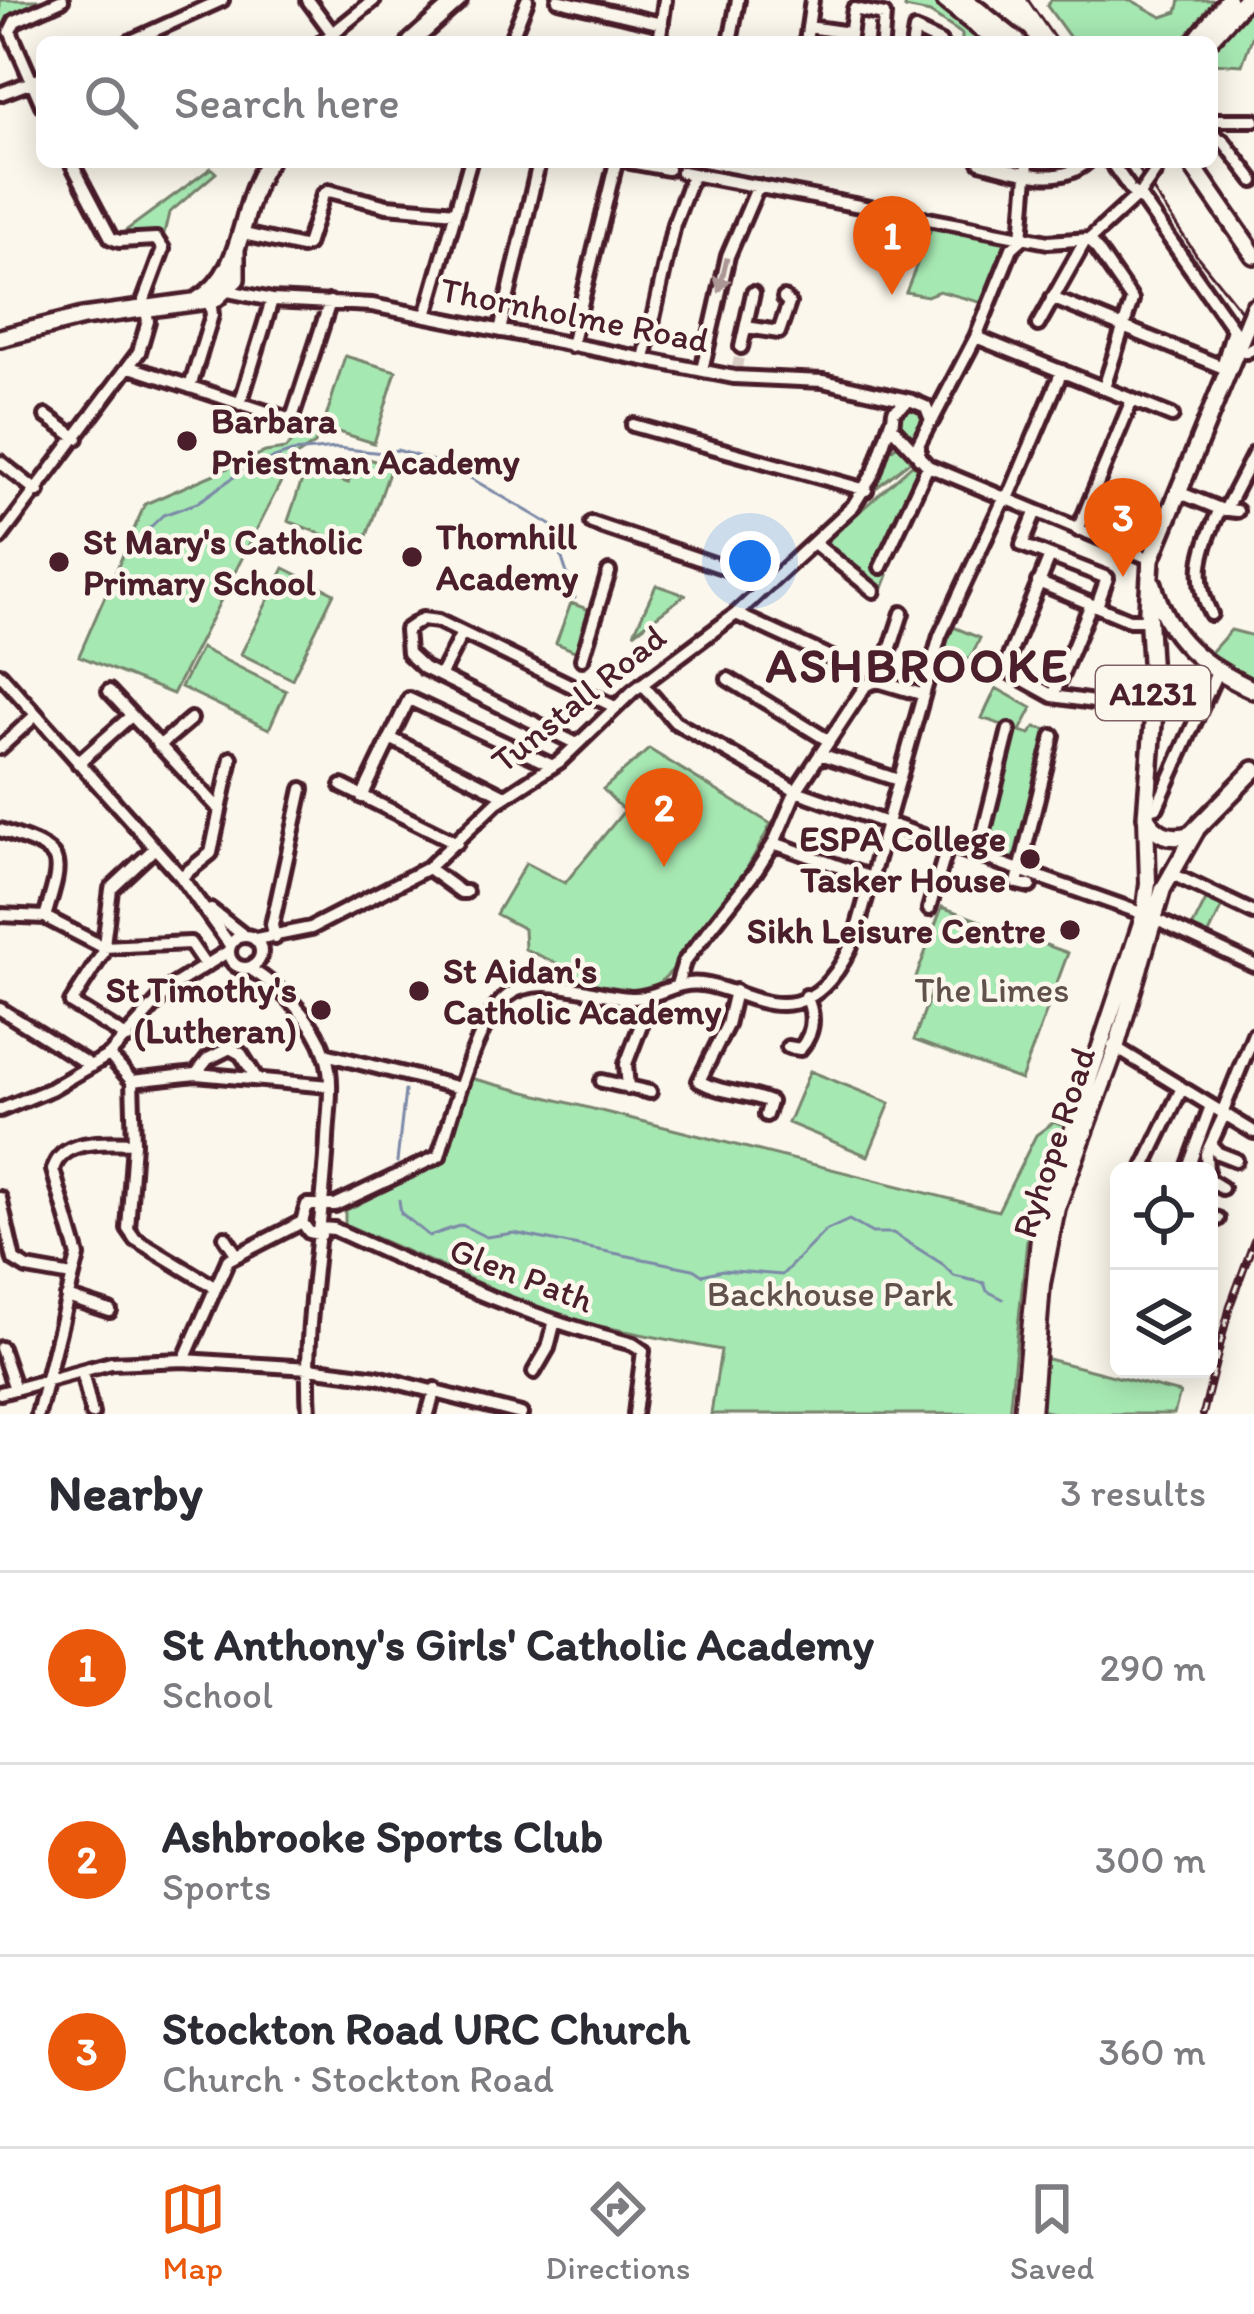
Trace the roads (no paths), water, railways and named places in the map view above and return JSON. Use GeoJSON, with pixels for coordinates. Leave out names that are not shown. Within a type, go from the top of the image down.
{"type":"FeatureCollection","features":[{"type":"Feature","properties":{"kind":"highway"},"geometry":{"type":"LineString","coordinates":[[418,36],[458,0]]}},
{"type":"Feature","properties":{"kind":"highway"},"geometry":{"type":"LineString","coordinates":[[945,0],[987,36]]}},
{"type":"Feature","properties":{"kind":"highway"},"geometry":{"type":"LineString","coordinates":[[964,0],[1010,36]]}},
{"type":"Feature","properties":{"kind":"highway"},"geometry":{"type":"LineString","coordinates":[[1200,36],[1228,0]]}},
{"type":"Feature","properties":{"kind":"highway"},"geometry":{"type":"LineString","coordinates":[[1212,36],[1245,0]]}},
{"type":"Feature","properties":{"kind":"highway"},"geometry":{"type":"LineString","coordinates":[[0,338],[52,323],[216,293],[238,241],[247,201],[265,168]]}},
{"type":"Feature","properties":{"kind":"highway"},"geometry":{"type":"LineString","coordinates":[[1194,168],[1252,254]]}},
{"type":"Feature","properties":{"kind":"highway"},"geometry":{"type":"LineString","coordinates":[[1202,168],[1206,185]]}},
{"type":"Feature","properties":{"kind":"highway","name":"A1231"},"geometry":{"type":"LineString","coordinates":[[1146,813],[1154,711],[1151,564],[1180,488],[1251,334]]}},
{"type":"Feature","properties":{"kind":"highway","name":"A1231"},"geometry":{"type":"LineString","coordinates":[[1151,564],[1155,592],[1174,634],[1195,656],[1254,690]]}},
{"type":"Feature","properties":{"kind":"highway","name":"A1231"},"geometry":{"type":"LineString","coordinates":[[1151,653],[1174,634]]}},
{"type":"Feature","properties":{"kind":"highway"},"geometry":{"type":"LineString","coordinates":[[1146,813],[1155,830],[1180,838],[1196,831],[1254,770]]}},
{"type":"Feature","properties":{"kind":"main road","name":"Ryhope Road"},"geometry":{"type":"LineString","coordinates":[[1146,813],[1149,916]]}},
{"type":"Feature","properties":{"kind":"main road","name":"Ryhope Road"},"geometry":{"type":"LineString","coordinates":[[1032,1414],[1042,1285],[1052,1228],[1149,916],[1196,831]]}},
{"type":"Feature","properties":{"kind":"main road","name":"Ryhope Road"},"geometry":{"type":"LineString","coordinates":[[1022,1414],[1040,1228],[1111,1044]]}},
{"type":"Feature","properties":{"kind":"street"},"geometry":{"type":"LineString","coordinates":[[36,79],[10,31],[12,25],[62,0]]}},
{"type":"Feature","properties":{"kind":"street"},"geometry":{"type":"LineString","coordinates":[[141,36],[203,4],[222,0]]}},
{"type":"Feature","properties":{"kind":"street"},"geometry":{"type":"LineString","coordinates":[[308,0],[326,36]]}},
{"type":"Feature","properties":{"kind":"street"},"geometry":{"type":"LineString","coordinates":[[329,36],[374,0]]}},
{"type":"Feature","properties":{"kind":"street"},"geometry":{"type":"LineString","coordinates":[[512,36],[527,0]]}},
{"type":"Feature","properties":{"kind":"street"},"geometry":{"type":"LineString","coordinates":[[558,0],[662,24]]}},
{"type":"Feature","properties":{"kind":"street"},"geometry":{"type":"LineString","coordinates":[[659,36],[665,0]]}},
{"type":"Feature","properties":{"kind":"street"},"geometry":{"type":"LineString","coordinates":[[731,36],[738,0]]}},
{"type":"Feature","properties":{"kind":"street"},"geometry":{"type":"LineString","coordinates":[[807,36],[812,0]]}},
{"type":"Feature","properties":{"kind":"street"},"geometry":{"type":"LineString","coordinates":[[850,36],[854,9],[884,15],[882,36]]}},
{"type":"Feature","properties":{"kind":"street"},"geometry":{"type":"LineString","coordinates":[[808,27],[842,36]]}},
{"type":"Feature","properties":{"kind":"street"},"geometry":{"type":"LineString","coordinates":[[0,94],[36,81]]}},
{"type":"Feature","properties":{"kind":"street"},"geometry":{"type":"LineString","coordinates":[[1218,120],[1254,119]]}},
{"type":"Feature","properties":{"kind":"street"},"geometry":{"type":"LineString","coordinates":[[1224,142],[1230,121]]}},
{"type":"Feature","properties":{"kind":"street"},"geometry":{"type":"LineString","coordinates":[[1218,138],[1248,166],[1254,181]]}},
{"type":"Feature","properties":{"kind":"street"},"geometry":{"type":"LineString","coordinates":[[0,538],[130,367],[147,327],[143,300],[164,249],[162,243],[148,238],[114,240],[74,168]]}},
{"type":"Feature","properties":{"kind":"street"},"geometry":{"type":"LineString","coordinates":[[426,316],[468,168]]}},
{"type":"Feature","properties":{"kind":"street"},"geometry":{"type":"LineString","coordinates":[[500,331],[538,168]]}},
{"type":"Feature","properties":{"kind":"street"},"geometry":{"type":"LineString","coordinates":[[572,346],[615,168]]}},
{"type":"Feature","properties":{"kind":"street"},"geometry":{"type":"LineString","coordinates":[[661,168],[1022,239],[1087,240]]}},
{"type":"Feature","properties":{"kind":"street"},"geometry":{"type":"LineString","coordinates":[[881,567],[923,462],[922,436],[976,337],[1012,248],[1022,239],[1027,168]]}},
{"type":"Feature","properties":{"kind":"street"},"geometry":{"type":"LineString","coordinates":[[1031,168],[1066,177],[1079,168]]}},
{"type":"Feature","properties":{"kind":"street"},"geometry":{"type":"LineString","coordinates":[[1052,298],[1222,368],[1233,329],[1116,168]]}},
{"type":"Feature","properties":{"kind":"street"},"geometry":{"type":"LineString","coordinates":[[1038,325],[1087,240],[1138,194],[1157,168]]}},
{"type":"Feature","properties":{"kind":"street"},"geometry":{"type":"LineString","coordinates":[[644,359],[681,172]]}},
{"type":"Feature","properties":{"kind":"street"},"geometry":{"type":"LineString","coordinates":[[702,370],[728,256],[758,186]]}},
{"type":"Feature","properties":{"kind":"street"},"geometry":{"type":"LineString","coordinates":[[238,241],[308,244],[322,196],[329,190],[387,206],[456,212]]}},
{"type":"Feature","properties":{"kind":"street"},"geometry":{"type":"LineString","coordinates":[[1087,240],[1132,300],[1104,388]]}},
{"type":"Feature","properties":{"kind":"street"},"geometry":{"type":"LineString","coordinates":[[741,347],[753,292]]}},
{"type":"Feature","properties":{"kind":"street"},"geometry":{"type":"LineString","coordinates":[[190,387],[216,293]]}},
{"type":"Feature","properties":{"kind":"street","name":"Thornholme Road"},"geometry":{"type":"LineString","coordinates":[[216,293],[426,316],[702,370],[823,381],[915,402]]}},
{"type":"Feature","properties":{"kind":"street"},"geometry":{"type":"LineString","coordinates":[[746,327],[779,332],[789,303],[784,298]]}},
{"type":"Feature","properties":{"kind":"street"},"geometry":{"type":"LineString","coordinates":[[240,404],[272,300]]}},
{"type":"Feature","properties":{"kind":"street"},"geometry":{"type":"LineString","coordinates":[[130,367],[288,419],[330,302]]}},
{"type":"Feature","properties":{"kind":"street"},"geometry":{"type":"LineString","coordinates":[[976,337],[1172,416]]}},
{"type":"Feature","properties":{"kind":"street"},"geometry":{"type":"LineString","coordinates":[[184,1360],[228,1259],[302,1222],[307,1205],[329,1203],[439,1156],[460,1088],[496,1008],[516,990],[536,985],[628,998],[700,983],[782,1004],[827,983],[846,959],[940,636],[1062,371]]}},
{"type":"Feature","properties":{"kind":"street"},"geometry":{"type":"LineString","coordinates":[[892,417],[902,403],[937,401],[948,392]]}},
{"type":"Feature","properties":{"kind":"street"},"geometry":{"type":"LineString","coordinates":[[880,393],[891,403],[903,438],[923,462],[1151,564]]}},
{"type":"Feature","properties":{"kind":"street"},"geometry":{"type":"LineString","coordinates":[[1078,530],[1132,400]]}},
{"type":"Feature","properties":{"kind":"street"},"geometry":{"type":"LineString","coordinates":[[915,402],[928,411],[930,424]]}},
{"type":"Feature","properties":{"kind":"street"},"geometry":{"type":"LineString","coordinates":[[46,416],[77,437]]}},
{"type":"Feature","properties":{"kind":"street","name":"Tunstall Road"},"geometry":{"type":"LineString","coordinates":[[275,938],[311,928],[428,868],[505,796],[553,766],[642,684],[736,614],[866,490],[892,417]]}},
{"type":"Feature","properties":{"kind":"street"},"geometry":{"type":"LineString","coordinates":[[633,425],[866,490]]}},
{"type":"Feature","properties":{"kind":"street"},"geometry":{"type":"LineString","coordinates":[[903,438],[922,436]]}},
{"type":"Feature","properties":{"kind":"street","name":"Tunstall Road"},"geometry":{"type":"LineString","coordinates":[[880,455],[903,438]]}},
{"type":"Feature","properties":{"kind":"street"},"geometry":{"type":"LineString","coordinates":[[1211,614],[1198,574],[1204,543],[1228,510],[1254,454]]}},
{"type":"Feature","properties":{"kind":"street"},"geometry":{"type":"LineString","coordinates":[[0,462],[38,492]]}},
{"type":"Feature","properties":{"kind":"street"},"geometry":{"type":"LineString","coordinates":[[1180,488],[1228,510]]}},
{"type":"Feature","properties":{"kind":"street"},"geometry":{"type":"LineString","coordinates":[[1035,513],[1022,545],[1107,578],[1053,696]]}},
{"type":"Feature","properties":{"kind":"street"},"geometry":{"type":"LineString","coordinates":[[592,523],[770,584]]}},
{"type":"Feature","properties":{"kind":"street"},"geometry":{"type":"LineString","coordinates":[[814,543],[874,591]]}},
{"type":"Feature","properties":{"kind":"street"},"geometry":{"type":"LineString","coordinates":[[1050,556],[1004,669],[1053,696],[1154,711]]}},
{"type":"Feature","properties":{"kind":"street"},"geometry":{"type":"LineString","coordinates":[[582,659],[609,572]]}},
{"type":"Feature","properties":{"kind":"street"},"geometry":{"type":"LineString","coordinates":[[1039,582],[1129,620],[1149,620]]}},
{"type":"Feature","properties":{"kind":"street"},"geometry":{"type":"LineString","coordinates":[[880,681],[902,613]]}},
{"type":"Feature","properties":{"kind":"street"},"geometry":{"type":"LineString","coordinates":[[736,614],[832,658]]}},
{"type":"Feature","properties":{"kind":"street"},"geometry":{"type":"LineString","coordinates":[[578,744],[412,660],[404,642],[406,631],[422,620],[438,621],[615,707]]}},
{"type":"Feature","properties":{"kind":"street"},"geometry":{"type":"LineString","coordinates":[[440,676],[462,633]]}},
{"type":"Feature","properties":{"kind":"street"},"geometry":{"type":"LineString","coordinates":[[1146,813],[1157,808],[1218,670]]}},
{"type":"Feature","properties":{"kind":"street"},"geometry":{"type":"LineString","coordinates":[[0,674],[204,904],[234,964],[274,986],[311,1026],[325,1054],[329,1203],[309,1368],[309,1414]]}},
{"type":"Feature","properties":{"kind":"street"},"geometry":{"type":"LineString","coordinates":[[728,679],[829,741]]}},
{"type":"Feature","properties":{"kind":"street"},"geometry":{"type":"LineString","coordinates":[[677,985],[684,962],[774,843],[796,791],[866,685],[880,681],[921,694]]}},
{"type":"Feature","properties":{"kind":"street"},"geometry":{"type":"LineString","coordinates":[[642,684],[675,722],[796,791],[1149,916],[1254,965]]}},
{"type":"Feature","properties":{"kind":"street"},"geometry":{"type":"LineString","coordinates":[[110,691],[220,810]]}},
{"type":"Feature","properties":{"kind":"street"},"geometry":{"type":"LineString","coordinates":[[365,791],[409,699],[553,766]]}},
{"type":"Feature","properties":{"kind":"street"},"geometry":{"type":"LineString","coordinates":[[0,748],[36,716]]}},
{"type":"Feature","properties":{"kind":"street"},"geometry":{"type":"LineString","coordinates":[[78,763],[131,716]]}},
{"type":"Feature","properties":{"kind":"street"},"geometry":{"type":"LineString","coordinates":[[159,746],[191,719]]}},
{"type":"Feature","properties":{"kind":"street"},"geometry":{"type":"LineString","coordinates":[[978,854],[1009,730]]}},
{"type":"Feature","properties":{"kind":"street"},"geometry":{"type":"LineString","coordinates":[[1030,886],[1017,883],[1054,736]]}},
{"type":"Feature","properties":{"kind":"street"},"geometry":{"type":"LineString","coordinates":[[390,738],[505,796]]}},
{"type":"Feature","properties":{"kind":"street"},"geometry":{"type":"LineString","coordinates":[[820,754],[898,780]]}},
{"type":"Feature","properties":{"kind":"street"},"geometry":{"type":"LineString","coordinates":[[181,878],[211,853],[231,758]]}},
{"type":"Feature","properties":{"kind":"street"},"geometry":{"type":"LineString","coordinates":[[342,786],[365,791],[457,843]]}},
{"type":"Feature","properties":{"kind":"street"},"geometry":{"type":"LineString","coordinates":[[275,938],[272,925],[302,789]]}},
{"type":"Feature","properties":{"kind":"street"},"geometry":{"type":"LineString","coordinates":[[0,830],[43,845],[57,857],[59,869],[45,917]]}},
{"type":"Feature","properties":{"kind":"street"},"geometry":{"type":"LineString","coordinates":[[774,843],[871,878]]}},
{"type":"Feature","properties":{"kind":"street"},"geometry":{"type":"LineString","coordinates":[[929,909],[948,844]]}},
{"type":"Feature","properties":{"kind":"street"},"geometry":{"type":"LineString","coordinates":[[128,1038],[71,1003],[103,947],[111,889],[155,848]]}},
{"type":"Feature","properties":{"kind":"street"},"geometry":{"type":"LineString","coordinates":[[428,868],[466,892]]}},
{"type":"Feature","properties":{"kind":"street"},"geometry":{"type":"LineString","coordinates":[[1170,873],[1254,913]]}},
{"type":"Feature","properties":{"kind":"street"},"geometry":{"type":"LineString","coordinates":[[1125,908],[1148,894]]}},
{"type":"Feature","properties":{"kind":"street"},"geometry":{"type":"LineString","coordinates":[[204,904],[250,937],[274,986]]}},
{"type":"Feature","properties":{"kind":"street"},"geometry":{"type":"LineString","coordinates":[[0,914],[45,917],[103,947],[190,943],[208,965],[246,968],[275,938]]}},
{"type":"Feature","properties":{"kind":"street"},"geometry":{"type":"LineString","coordinates":[[0,1110],[51,1089],[109,1055],[171,987],[229,948],[250,937],[275,938]]}},
{"type":"Feature","properties":{"kind":"street"},"geometry":{"type":"LineString","coordinates":[[735,992],[727,1025],[699,1081],[724,1093],[770,1102],[766,1115]]}},
{"type":"Feature","properties":{"kind":"street"},"geometry":{"type":"LineString","coordinates":[[628,1088],[626,1064],[652,996]]}},
{"type":"Feature","properties":{"kind":"street"},"geometry":{"type":"LineString","coordinates":[[788,1047],[800,1049],[809,1036],[812,1017],[806,996]]}},
{"type":"Feature","properties":{"kind":"street"},"geometry":{"type":"LineString","coordinates":[[0,1009],[91,1066]]}},
{"type":"Feature","properties":{"kind":"street"},"geometry":{"type":"LineString","coordinates":[[1192,1162],[1254,1034]]}},
{"type":"Feature","properties":{"kind":"street"},"geometry":{"type":"LineString","coordinates":[[1111,1044],[1254,1132]]}},
{"type":"Feature","properties":{"kind":"street"},"geometry":{"type":"LineString","coordinates":[[196,1074],[208,1059],[230,1048],[241,1054],[257,1078]]}},
{"type":"Feature","properties":{"kind":"street"},"geometry":{"type":"LineString","coordinates":[[325,1054],[460,1088]]}},
{"type":"Feature","properties":{"kind":"street"},"geometry":{"type":"LineString","coordinates":[[109,1055],[132,1081],[134,1142],[128,1228],[135,1239],[216,1288]]}},
{"type":"Feature","properties":{"kind":"street"},"geometry":{"type":"LineString","coordinates":[[132,1081],[196,1074],[329,1086]]}},
{"type":"Feature","properties":{"kind":"street"},"geometry":{"type":"LineString","coordinates":[[602,1082],[650,1092]]}},
{"type":"Feature","properties":{"kind":"street"},"geometry":{"type":"LineString","coordinates":[[1146,1162],[1182,1088]]}},
{"type":"Feature","properties":{"kind":"street"},"geometry":{"type":"LineString","coordinates":[[1207,1162],[1219,1111]]}},
{"type":"Feature","properties":{"kind":"street"},"geometry":{"type":"LineString","coordinates":[[38,1414],[78,1256],[53,1170],[55,1160],[93,1142],[134,1142]]}},
{"type":"Feature","properties":{"kind":"street"},"geometry":{"type":"LineString","coordinates":[[1211,1145],[1236,1160]]}},
{"type":"Feature","properties":{"kind":"street"},"geometry":{"type":"LineString","coordinates":[[1218,1184],[1222,1188]]}},
{"type":"Feature","properties":{"kind":"street"},"geometry":{"type":"LineString","coordinates":[[0,1198],[14,1260],[27,1268],[72,1276]]}},
{"type":"Feature","properties":{"kind":"street","name":"Glen Path"},"geometry":{"type":"LineString","coordinates":[[302,1222],[309,1232],[325,1230],[554,1324],[633,1344],[643,1351],[635,1414]]}},
{"type":"Feature","properties":{"kind":"street"},"geometry":{"type":"LineString","coordinates":[[225,1237],[237,1255]]}},
{"type":"Feature","properties":{"kind":"street"},"geometry":{"type":"LineString","coordinates":[[0,1271],[14,1260]]}},
{"type":"Feature","properties":{"kind":"street"},"geometry":{"type":"LineString","coordinates":[[67,1297],[110,1311]]}},
{"type":"Feature","properties":{"kind":"street"},"geometry":{"type":"LineString","coordinates":[[534,1372],[548,1348],[554,1324]]}},
{"type":"Feature","properties":{"kind":"street"},"geometry":{"type":"LineString","coordinates":[[1,1348],[15,1389]]}},
{"type":"Feature","properties":{"kind":"street"},"geometry":{"type":"LineString","coordinates":[[0,1393],[112,1363],[184,1360],[309,1368],[435,1389],[521,1414]]}},
{"type":"Feature","properties":{"kind":"street"},"geometry":{"type":"LineString","coordinates":[[82,1371],[92,1414]]}},
{"type":"Feature","properties":{"kind":"street"},"geometry":{"type":"LineString","coordinates":[[428,1414],[435,1389]]}},
{"type":"Feature","properties":{"kind":"waterway"},"geometry":{"type":"LineString","coordinates":[[129,548],[163,515],[197,503],[248,467],[292,452],[397,450],[450,466],[551,525],[575,598]]}},
{"type":"Feature","properties":{"kind":"waterway"},"geometry":{"type":"LineString","coordinates":[[397,1162],[405,1091]]}},
{"type":"Feature","properties":{"kind":"waterway"},"geometry":{"type":"LineString","coordinates":[[399,1200],[401,1213],[429,1236],[462,1225],[486,1237],[514,1233],[693,1269],[702,1275],[722,1270],[782,1275],[825,1231],[849,1220],[872,1233],[893,1233],[954,1276],[984,1283],[987,1291],[1003,1299]]}},
{"type":"Feature","properties":{"kind":"tunnel"},"geometry":{"type":"LineString","coordinates":[[737,368],[741,347]]}},
{"type":"Feature","properties":{"kind":"tram line"},"geometry":{"type":"LineString","coordinates":[[1028,0],[1053,36]]}},
{"type":"Feature","properties":{"kind":"tram line"},"geometry":{"type":"LineString","coordinates":[[1138,168],[1197,256],[1242,312]]}},
{"type":"Feature","properties":{"kind":"railway"},"geometry":{"type":"LineString","coordinates":[[1203,1414],[1230,1306],[1254,1241]]}},
{"type":"Feature","properties":{"kind":"place","name":"St Anthony's Girls' Catholic Academy"},"geometry":{"type":"Point","coordinates":[892,295]}},
{"type":"Feature","properties":{"kind":"place","name":"Barbara Priestman Academy"},"geometry":{"type":"Point","coordinates":[187,441]}},
{"type":"Feature","properties":{"kind":"place","name":"Thornhill Academy"},"geometry":{"type":"Point","coordinates":[412,557]}},
{"type":"Feature","properties":{"kind":"place","name":"St Mary's Catholic Primary School"},"geometry":{"type":"Point","coordinates":[59,562]}},
{"type":"Feature","properties":{"kind":"place","name":"Stockton Road URC Church"},"geometry":{"type":"Point","coordinates":[1123,577]}},
{"type":"Feature","properties":{"kind":"place","name":"ESPA College Tasker House"},"geometry":{"type":"Point","coordinates":[1030,859]}},
{"type":"Feature","properties":{"kind":"place","name":"Ashbrooke Sports Club"},"geometry":{"type":"Point","coordinates":[664,867]}},
{"type":"Feature","properties":{"kind":"place","name":"Sikh Leisure Centre"},"geometry":{"type":"Point","coordinates":[1070,930]}},
{"type":"Feature","properties":{"kind":"place","name":"St Aidan's Catholic Academy"},"geometry":{"type":"Point","coordinates":[419,991]}},
{"type":"Feature","properties":{"kind":"place","name":"St Timothy's (Lutheran)"},"geometry":{"type":"Point","coordinates":[321,1010]}},
{"type":"Feature","properties":{"kind":"district","name":"ASHBROOKE"},"geometry":{"type":"Point","coordinates":[918,665]}},
{"type":"Feature","properties":{"kind":"park label","name":"The Limes"},"geometry":{"type":"Point","coordinates":[992,989]}},
{"type":"Feature","properties":{"kind":"park label","name":"Backhouse Park"},"geometry":{"type":"Point","coordinates":[830,1293]}}]}
